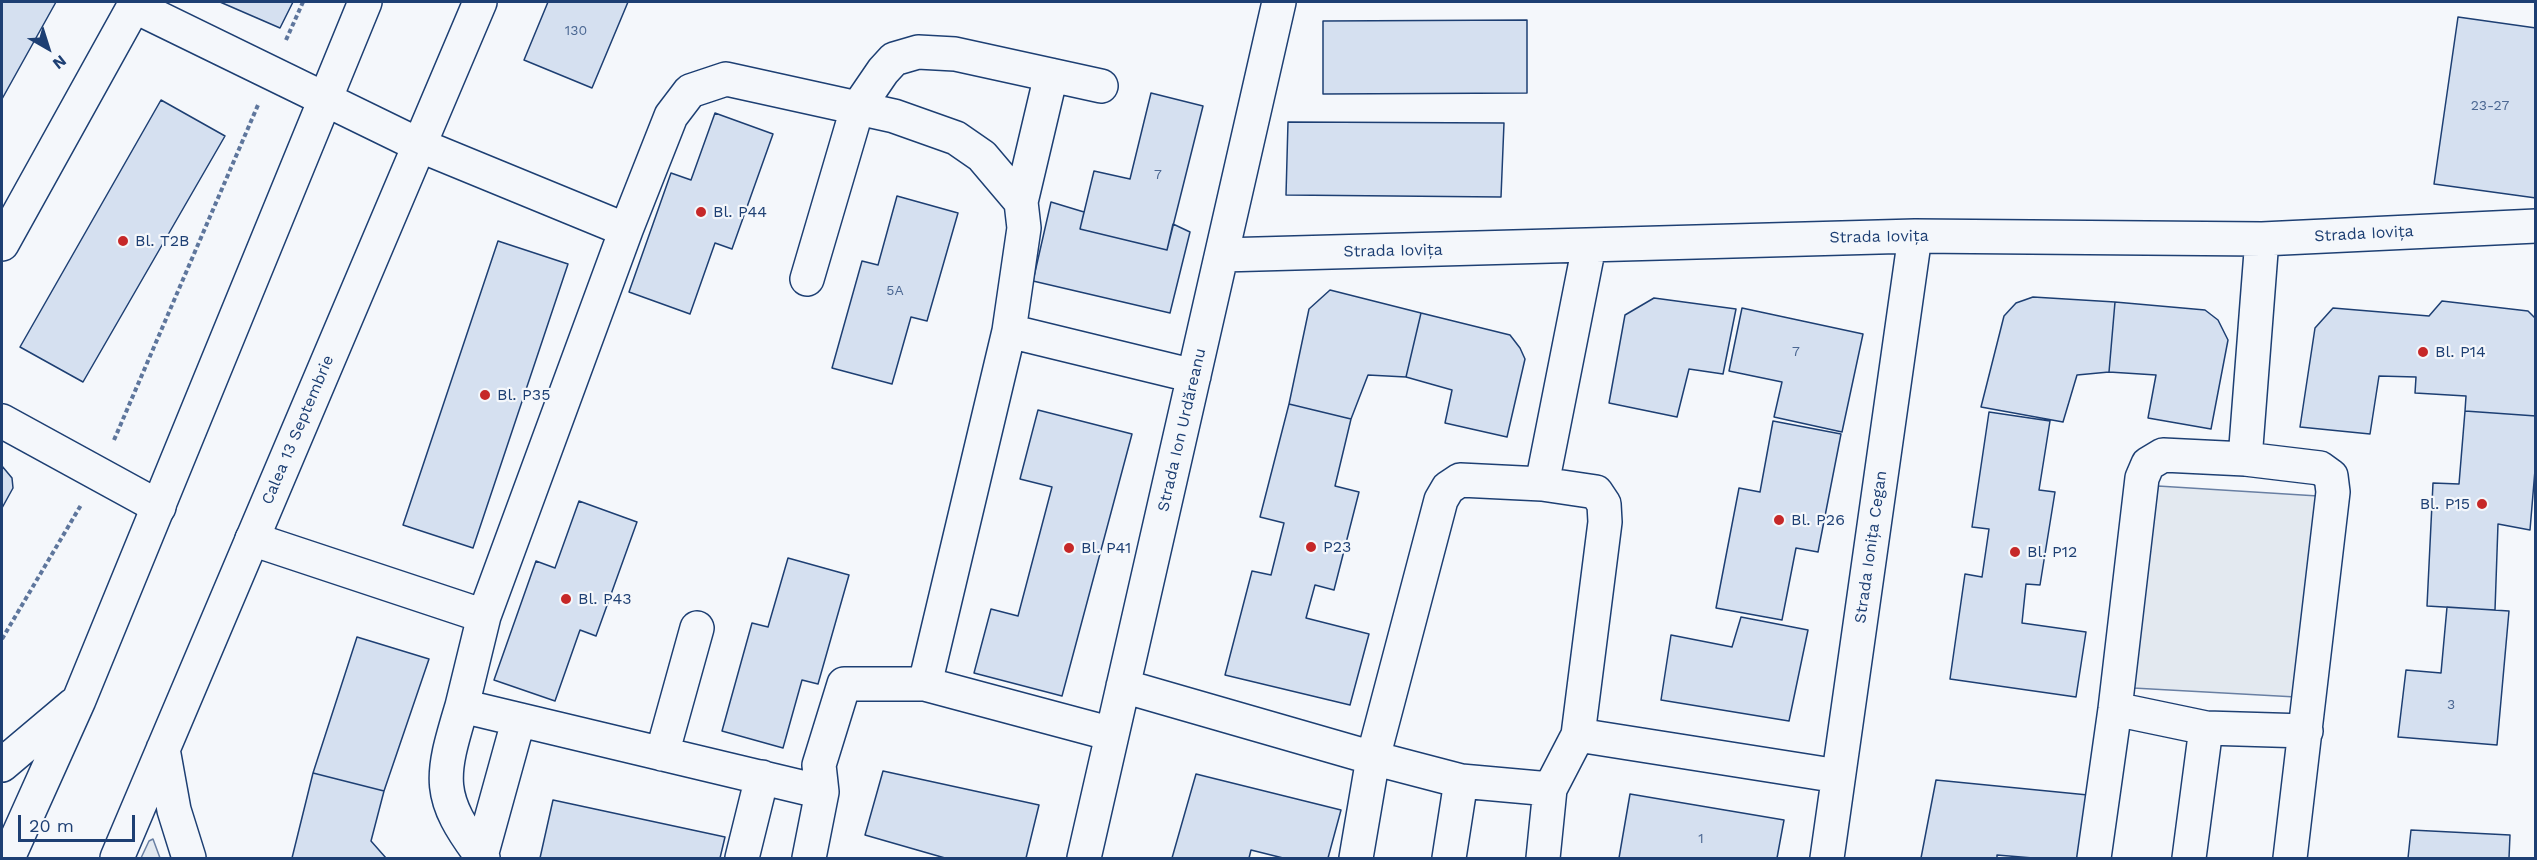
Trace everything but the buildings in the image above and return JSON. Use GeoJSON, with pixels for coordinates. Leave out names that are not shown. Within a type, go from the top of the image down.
{"type":"FeatureCollection","features":[{"type":"Feature","properties":{"kind":"street"},"geometry":{"type":"LineString","coordinates":[[9,858],[79,700],[365,2]]}},
{"type":"Feature","properties":{"kind":"street","name":"Calea 13 Septembrie"},"geometry":{"type":"LineString","coordinates":[[117,858],[480,2]]}},
{"type":"Feature","properties":{"kind":"street","name":"Strada Ion Urdăreanu"},"geometry":{"type":"LineString","coordinates":[[1084,858],[1279,2]]}},
{"type":"Feature","properties":{"kind":"street"},"geometry":{"type":"LineString","coordinates":[[2,244],[134,6],[419,145],[626,230]]}},
{"type":"Feature","properties":{"kind":"street"},"geometry":{"type":"LineString","coordinates":[[807,279],[857,109],[894,59],[918,52],[955,54],[1101,86]]}},
{"type":"Feature","properties":{"kind":"street"},"geometry":{"type":"LineString","coordinates":[[925,684],[1009,331],[1024,228],[1021,202],[1051,75]]}},
{"type":"Feature","properties":{"kind":"street"},"geometry":{"type":"LineString","coordinates":[[482,857],[456,821],[444,786],[448,752],[484,616],[626,230],[671,116],[690,91],[726,79],[894,116],[956,138],[982,156],[1021,202]]}},
{"type":"Feature","properties":{"kind":"street","name":"Strada Iovița"},"geometry":{"type":"LineString","coordinates":[[1222,255],[1915,236],[2262,238],[2535,226]]}},
{"type":"Feature","properties":{"kind":"street","name":"Strada Ionița Cegan"},"geometry":{"type":"LineString","coordinates":[[1827,858],[1915,236]]}},
{"type":"Feature","properties":{"kind":"street"},"geometry":{"type":"LineString","coordinates":[[2245,459],[2262,238]]}},
{"type":"Feature","properties":{"kind":"street"},"geometry":{"type":"LineString","coordinates":[[1542,484],[1589,246]]}},
{"type":"Feature","properties":{"kind":"street"},"geometry":{"type":"LineString","coordinates":[[1009,331],[1194,376]]}},
{"type":"Feature","properties":{"kind":"street"},"geometry":{"type":"LineString","coordinates":[[2,421],[159,507]]}},
{"type":"Feature","properties":{"kind":"street"},"geometry":{"type":"LineString","coordinates":[[2094,858],[2115,709],[2142,478],[2148,464],[2163,455],[2245,459],[2320,468],[2331,476],[2333,492],[2290,858]]}},
{"type":"Feature","properties":{"kind":"street"},"geometry":{"type":"LineString","coordinates":[[1356,858],[1373,758],[1442,500],[1448,488],[1460,480],[1542,484],[1596,492],[1604,504],[1605,522],[1578,735],[1550,789],[1543,858]]}},
{"type":"Feature","properties":{"kind":"street"},"geometry":{"type":"LineString","coordinates":[[252,539],[484,616]]}},
{"type":"Feature","properties":{"kind":"street"},"geometry":{"type":"LineString","coordinates":[[662,754],[697,628]]}},
{"type":"Feature","properties":{"kind":"street"},"geometry":{"type":"LineString","coordinates":[[809,858],[822,792],[819,765],[844,684],[925,684],[1112,734]]}},
{"type":"Feature","properties":{"kind":"street"},"geometry":{"type":"LineString","coordinates":[[1123,686],[1461,781],[1550,789]]}},
{"type":"Feature","properties":{"kind":"street"},"geometry":{"type":"LineString","coordinates":[[2,765],[79,700]]}},
{"type":"Feature","properties":{"kind":"street"},"geometry":{"type":"LineString","coordinates":[[462,706],[518,722],[822,792]]}},
{"type":"Feature","properties":{"kind":"street"},"geometry":{"type":"LineString","coordinates":[[2115,709],[2206,728],[2306,731]]}},
{"type":"Feature","properties":{"kind":"street"},"geometry":{"type":"LineString","coordinates":[[482,857],[518,722]]}},
{"type":"Feature","properties":{"kind":"street"},"geometry":{"type":"LineString","coordinates":[[2189,858],[2206,728]]}},
{"type":"Feature","properties":{"kind":"street"},"geometry":{"type":"LineString","coordinates":[[1578,735],[1838,776]]}},
{"type":"Feature","properties":{"kind":"street"},"geometry":{"type":"LineString","coordinates":[[163,749],[174,810],[189,858]]}},
{"type":"Feature","properties":{"kind":"street"},"geometry":{"type":"LineString","coordinates":[[742,858],[762,777]]}},
{"type":"Feature","properties":{"kind":"street"},"geometry":{"type":"LineString","coordinates":[[1449,858],[1461,781]]}},
{"type":"Feature","properties":{"kind":"path"},"geometry":{"type":"LineString","coordinates":[[2,639],[99,475],[303,2]]}},
{"type":"Feature","properties":{"kind":"shaded area"},"geometry":{"type":"Polygon","coordinates":[[[2158,486],[2318,496],[2296,697],[2133,688],[2158,486]]]}},
{"type":"Feature","properties":{"kind":"shaded area"},"geometry":{"type":"Polygon","coordinates":[[[153,839],[160,858],[141,858],[149,841],[153,839]]]}},
{"type":"Feature","properties":{"kind":"place","name":"Bl. P44"},"geometry":{"type":"Point","coordinates":[701,212]}},
{"type":"Feature","properties":{"kind":"place","name":"Bl. T2B"},"geometry":{"type":"Point","coordinates":[123,241]}},
{"type":"Feature","properties":{"kind":"place","name":"Bl. P14"},"geometry":{"type":"Point","coordinates":[2423,352]}},
{"type":"Feature","properties":{"kind":"place","name":"Bl. P35"},"geometry":{"type":"Point","coordinates":[485,395]}},
{"type":"Feature","properties":{"kind":"place","name":"Bl. P15"},"geometry":{"type":"Point","coordinates":[2482,504]}},
{"type":"Feature","properties":{"kind":"place","name":"Bl. P26"},"geometry":{"type":"Point","coordinates":[1779,520]}},
{"type":"Feature","properties":{"kind":"place","name":"P23"},"geometry":{"type":"Point","coordinates":[1311,547]}},
{"type":"Feature","properties":{"kind":"place","name":"Bl. P41"},"geometry":{"type":"Point","coordinates":[1069,548]}},
{"type":"Feature","properties":{"kind":"place","name":"Bl. P12"},"geometry":{"type":"Point","coordinates":[2015,552]}},
{"type":"Feature","properties":{"kind":"place","name":"Bl. P43"},"geometry":{"type":"Point","coordinates":[566,599]}}]}
